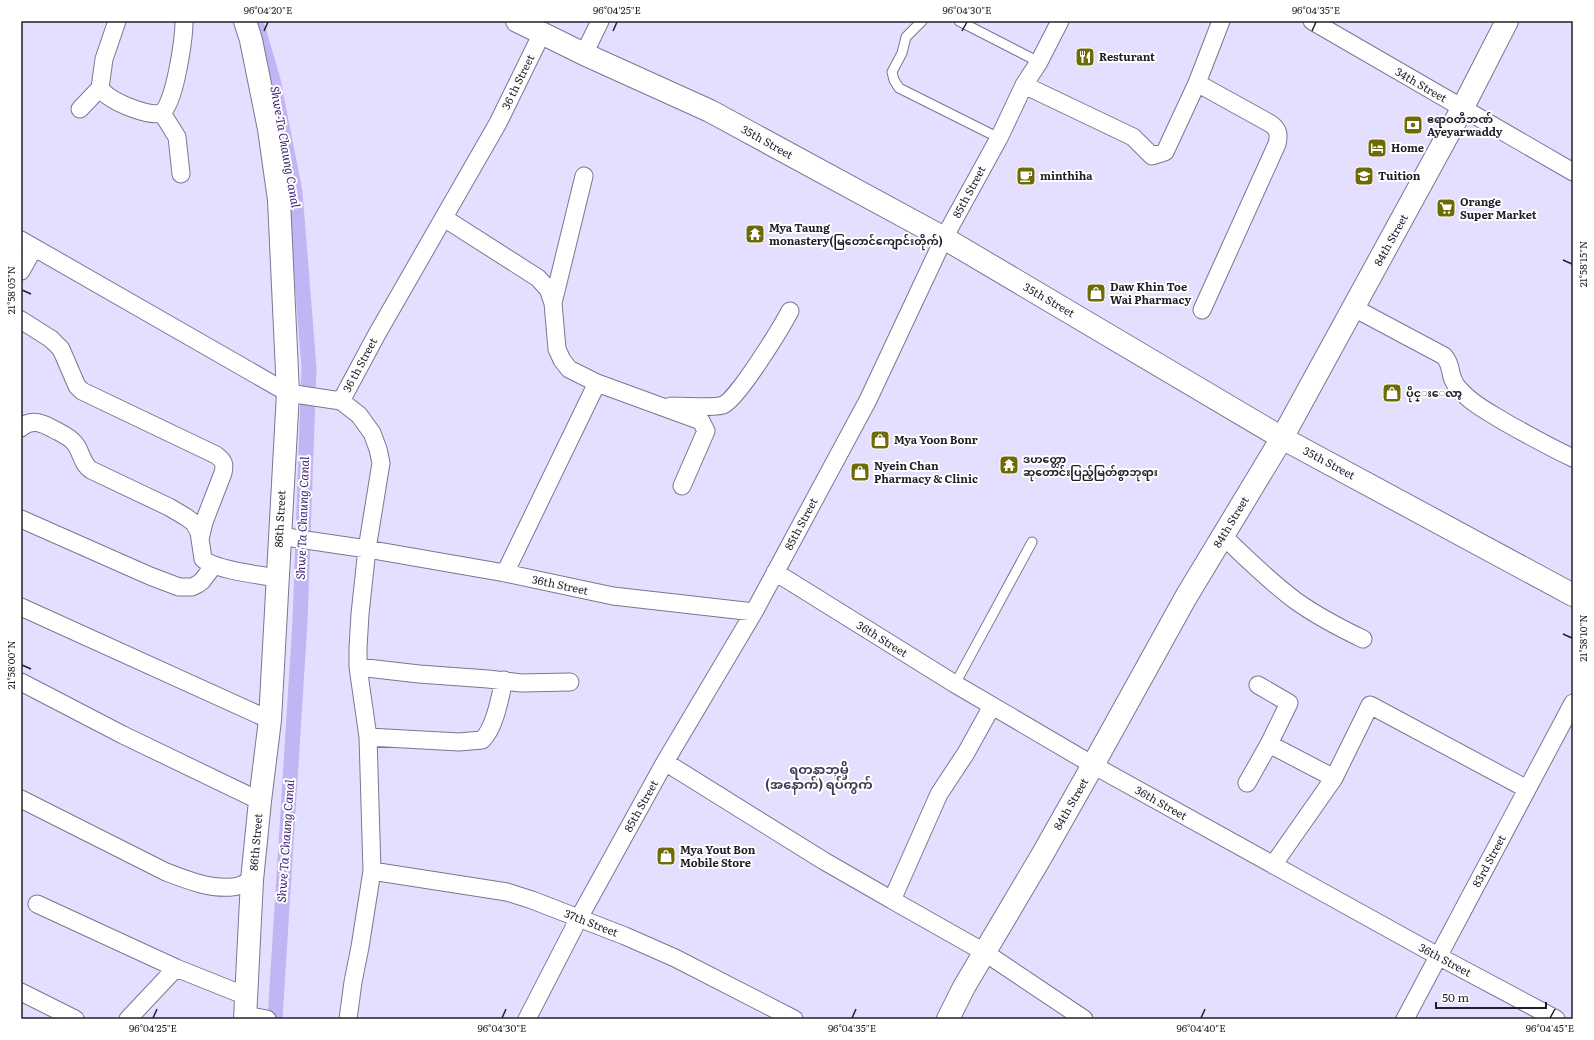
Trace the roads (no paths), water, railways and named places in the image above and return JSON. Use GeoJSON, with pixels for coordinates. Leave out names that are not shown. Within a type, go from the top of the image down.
{"type":"FeatureCollection","features":[{"type":"Feature","properties":{"kind":"main road","name":"86th Street"},"geometry":{"type":"LineString","coordinates":[[245,21],[251,40],[269,129],[279,200],[293,394],[295,539],[277,578],[270,720],[252,880],[253,1013]]}},
{"type":"Feature","properties":{"kind":"main road","name":"35th Street"},"geometry":{"type":"LineString","coordinates":[[517,21],[584,54],[710,111],[944,238],[1282,438],[1573,595]]}},
{"type":"Feature","properties":{"kind":"main road","name":"84th Street"},"geometry":{"type":"LineString","coordinates":[[948,1019],[984,952],[1041,857],[1093,765],[1186,596],[1282,438],[1462,109],[1507,21]]}},
{"type":"Feature","properties":{"kind":"street"},"geometry":{"type":"LineString","coordinates":[[80,109],[100,88],[104,59],[117,21]]}},
{"type":"Feature","properties":{"kind":"street"},"geometry":{"type":"LineString","coordinates":[[100,88],[109,97],[130,107],[152,115],[162,113],[167,107],[180,61],[184,21]]}},
{"type":"Feature","properties":{"kind":"street"},"geometry":{"type":"LineString","coordinates":[[584,54],[600,21]]}},
{"type":"Feature","properties":{"kind":"street","name":"85th Street"},"geometry":{"type":"LineString","coordinates":[[527,1019],[579,918],[665,762],[754,612],[868,400],[944,238],[998,138],[1024,85],[1039,62],[1060,21]]}},
{"type":"Feature","properties":{"kind":"street"},"geometry":{"type":"LineString","coordinates":[[1024,85],[1133,137],[1152,156],[1165,152],[1197,83],[1221,21]]}},
{"type":"Feature","properties":{"kind":"street","name":"34th Street"},"geometry":{"type":"LineString","coordinates":[[1312,21],[1573,172]]}},
{"type":"Feature","properties":{"kind":"street","name":"36 th Street"},"geometry":{"type":"LineString","coordinates":[[27,244],[293,394],[341,401],[377,334],[498,123],[542,33]]}},
{"type":"Feature","properties":{"kind":"street"},"geometry":{"type":"LineString","coordinates":[[1197,83],[1271,124],[1277,130],[1279,136],[1277,144],[1202,310]]}},
{"type":"Feature","properties":{"kind":"street"},"geometry":{"type":"LineString","coordinates":[[162,113],[177,137],[181,174]]}},
{"type":"Feature","properties":{"kind":"street"},"geometry":{"type":"LineString","coordinates":[[553,303],[584,176]]}},
{"type":"Feature","properties":{"kind":"street"},"geometry":{"type":"LineString","coordinates":[[444,218],[538,278],[548,289],[553,303],[557,349],[562,360],[569,369],[597,383],[701,422],[706,431],[682,486]]}},
{"type":"Feature","properties":{"kind":"street"},"geometry":{"type":"LineString","coordinates":[[21,271],[27,244]]}},
{"type":"Feature","properties":{"kind":"street"},"geometry":{"type":"LineString","coordinates":[[1354,308],[1444,356],[1449,363],[1452,379],[1471,402],[1533,439],[1573,458]]}},
{"type":"Feature","properties":{"kind":"street"},"geometry":{"type":"LineString","coordinates":[[630,395],[659,405],[723,406],[735,396],[777,335],[790,311]]}},
{"type":"Feature","properties":{"kind":"street"},"geometry":{"type":"LineString","coordinates":[[21,320],[51,339],[61,349],[77,386],[82,391],[173,433],[222,459],[225,465],[223,474],[204,522],[200,539]]}},
{"type":"Feature","properties":{"kind":"street"},"geometry":{"type":"LineString","coordinates":[[505,573],[597,383]]}},
{"type":"Feature","properties":{"kind":"street"},"geometry":{"type":"LineString","coordinates":[[341,401],[359,415],[372,433],[378,448],[381,463],[367,549],[360,614],[358,667],[368,737],[372,871],[348,1019]]}},
{"type":"Feature","properties":{"kind":"street"},"geometry":{"type":"LineString","coordinates":[[21,428],[30,422],[44,424],[65,436],[76,445],[88,468],[179,512],[194,523],[199,532],[203,559],[214,565],[277,578]]}},
{"type":"Feature","properties":{"kind":"street"},"geometry":{"type":"LineString","coordinates":[[21,519],[150,576],[179,587],[192,587],[198,584],[214,565]]}},
{"type":"Feature","properties":{"kind":"street"},"geometry":{"type":"LineString","coordinates":[[1223,536],[1265,576],[1296,601],[1335,626],[1363,638]]}},
{"type":"Feature","properties":{"kind":"street","name":"36th Street"},"geometry":{"type":"LineString","coordinates":[[295,539],[367,549],[505,573],[613,596],[754,612]]}},
{"type":"Feature","properties":{"kind":"street","name":"36th Street"},"geometry":{"type":"LineString","coordinates":[[775,572],[955,684],[1093,765],[1438,956],[1556,1019]]}},
{"type":"Feature","properties":{"kind":"street"},"geometry":{"type":"LineString","coordinates":[[21,607],[270,720]]}},
{"type":"Feature","properties":{"kind":"street"},"geometry":{"type":"LineString","coordinates":[[358,667],[419,674],[504,680],[521,683],[570,682]]}},
{"type":"Feature","properties":{"kind":"street"},"geometry":{"type":"LineString","coordinates":[[368,737],[459,742],[482,740],[488,732],[496,712],[504,680]]}},
{"type":"Feature","properties":{"kind":"street"},"geometry":{"type":"LineString","coordinates":[[21,682],[123,735],[260,800]]}},
{"type":"Feature","properties":{"kind":"street"},"geometry":{"type":"LineString","coordinates":[[1247,783],[1269,744],[1289,703],[1258,685]]}},
{"type":"Feature","properties":{"kind":"street","name":"83rd Street"},"geometry":{"type":"LineString","coordinates":[[1405,1019],[1573,703]]}},
{"type":"Feature","properties":{"kind":"street"},"geometry":{"type":"LineString","coordinates":[[1273,865],[1334,778],[1370,705],[1527,789]]}},
{"type":"Feature","properties":{"kind":"street"},"geometry":{"type":"LineString","coordinates":[[892,900],[939,794],[966,752],[992,706]]}},
{"type":"Feature","properties":{"kind":"street"},"geometry":{"type":"LineString","coordinates":[[1269,744],[1334,778]]}},
{"type":"Feature","properties":{"kind":"street"},"geometry":{"type":"LineString","coordinates":[[665,762],[824,861],[984,952],[1084,1019]]}},
{"type":"Feature","properties":{"kind":"street"},"geometry":{"type":"LineString","coordinates":[[21,799],[166,872],[209,886],[234,887],[252,880]]}},
{"type":"Feature","properties":{"kind":"street","name":"37th Street"},"geometry":{"type":"LineString","coordinates":[[372,871],[507,892],[532,900],[625,936],[675,958],[794,1019]]}},
{"type":"Feature","properties":{"kind":"street"},"geometry":{"type":"LineString","coordinates":[[38,904],[176,968],[253,1013]]}},
{"type":"Feature","properties":{"kind":"street"},"geometry":{"type":"LineString","coordinates":[[128,1019],[176,968]]}},
{"type":"Feature","properties":{"kind":"street"},"geometry":{"type":"LineString","coordinates":[[21,992],[75,1019]]}},
{"type":"Feature","properties":{"kind":"lane"},"geometry":{"type":"LineString","coordinates":[[922,21],[906,37],[902,53],[892,72],[894,80],[899,88],[998,138]]}},
{"type":"Feature","properties":{"kind":"lane"},"geometry":{"type":"LineString","coordinates":[[960,21],[1039,62]]}},
{"type":"Feature","properties":{"kind":"lane"},"geometry":{"type":"LineString","coordinates":[[955,684],[1032,542]]}},
{"type":"Feature","properties":{"kind":"waterway","name":"Shwe Ta Chaung Canal"},"geometry":{"type":"LineString","coordinates":[[258,28],[273,80],[295,192],[309,368],[300,621],[275,1019]]}},
{"type":"Feature","properties":{"kind":"place","name":"Resturant"},"geometry":{"type":"Point","coordinates":[1085,57]}},
{"type":"Feature","properties":{"kind":"place","name":"ဧရာဝတီဘဏ် Ayeyarwaddy"},"geometry":{"type":"Point","coordinates":[1413,125]}},
{"type":"Feature","properties":{"kind":"place","name":"Home"},"geometry":{"type":"Point","coordinates":[1377,148]}},
{"type":"Feature","properties":{"kind":"place","name":"minthiha"},"geometry":{"type":"Point","coordinates":[1026,176]}},
{"type":"Feature","properties":{"kind":"place","name":"Tuition"},"geometry":{"type":"Point","coordinates":[1364,176]}},
{"type":"Feature","properties":{"kind":"place","name":"Orange Super Market"},"geometry":{"type":"Point","coordinates":[1446,208]}},
{"type":"Feature","properties":{"kind":"place","name":"Mya Taung monastery(မြတောင်ကျောင်းတိုက်)"},"geometry":{"type":"Point","coordinates":[755,234]}},
{"type":"Feature","properties":{"kind":"place","name":"Daw Khin Toe Wai Pharmacy"},"geometry":{"type":"Point","coordinates":[1096,293]}},
{"type":"Feature","properties":{"kind":"place","name":"ပိုင္းေလာ့"},"geometry":{"type":"Point","coordinates":[1392,393]}},
{"type":"Feature","properties":{"kind":"place","name":"Mya Yoon Bonr"},"geometry":{"type":"Point","coordinates":[880,440]}},
{"type":"Feature","properties":{"kind":"place","name":"ဒဟတ္တော ဆုတောင်းပြည့်မြတ်စွာဘုရား"},"geometry":{"type":"Point","coordinates":[1009,465]}},
{"type":"Feature","properties":{"kind":"place","name":"Nyein Chan Pharmacy & Clinic"},"geometry":{"type":"Point","coordinates":[860,472]}},
{"type":"Feature","properties":{"kind":"place","name":"Mya Yout Bon Mobile Store"},"geometry":{"type":"Point","coordinates":[666,856]}},
{"type":"Feature","properties":{"kind":"district","name":"ရတနာဘုမ္မိ (အနောက်) ရပ်ကွက်"},"geometry":{"type":"Point","coordinates":[819,776]}}]}
